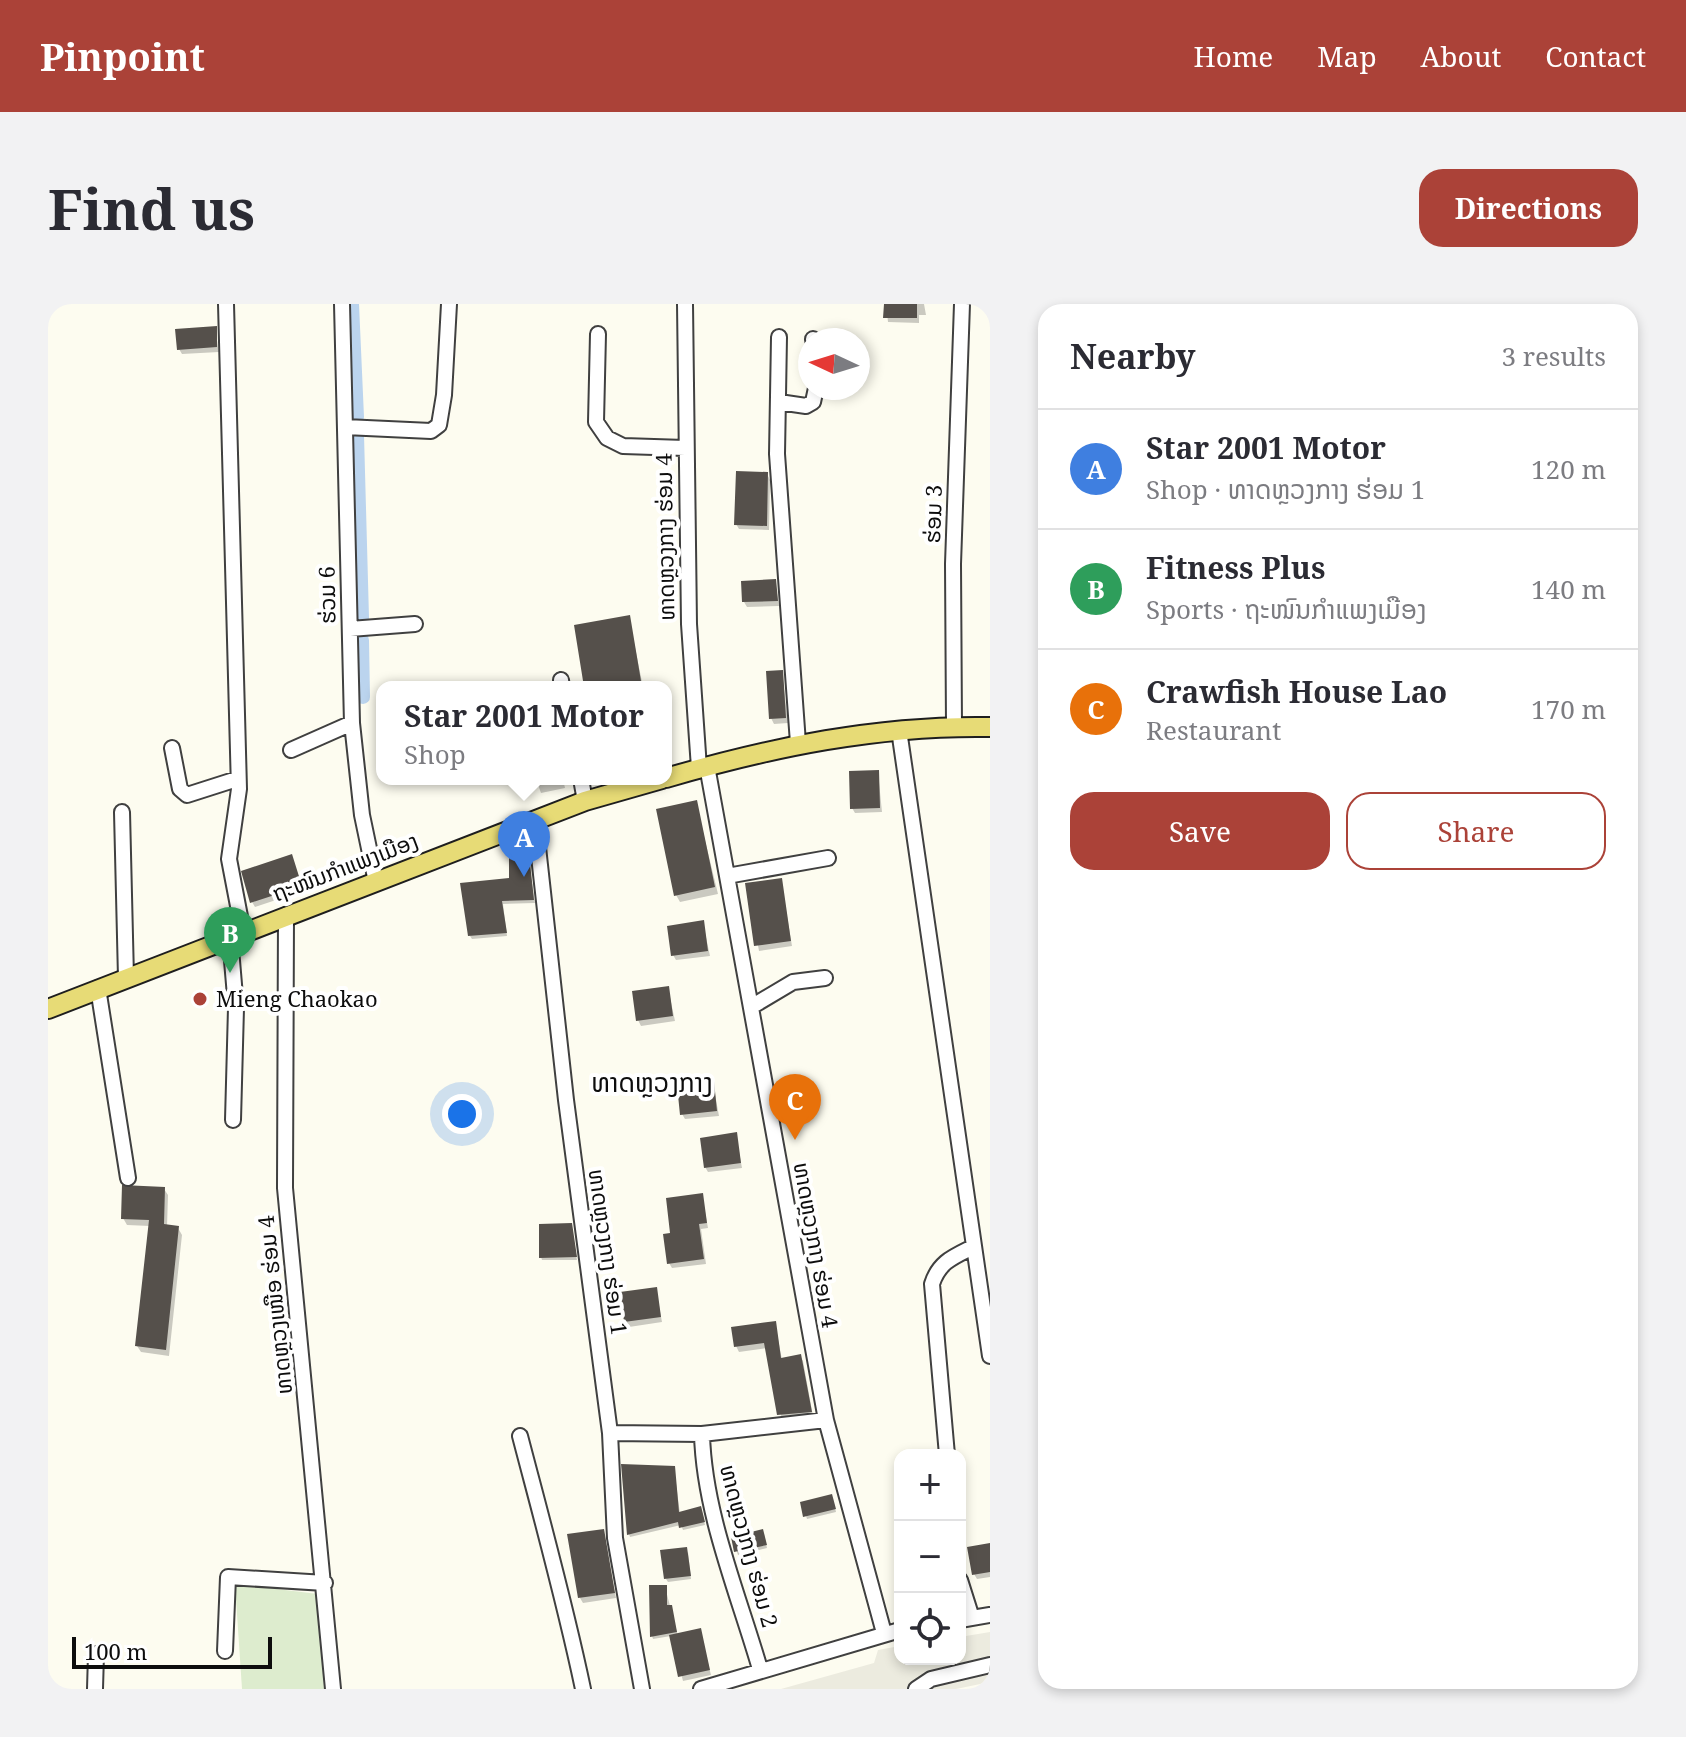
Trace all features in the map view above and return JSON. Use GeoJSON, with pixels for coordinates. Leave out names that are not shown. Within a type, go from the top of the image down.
{"type":"FeatureCollection","features":[{"type":"Feature","properties":{"kind":"main road","name":"ຖະໜົນກຳແພງເມືອງ"},"geometry":{"type":"LineString","coordinates":[[672,776],[798,743],[899,730],[990,727]]}},
{"type":"Feature","properties":{"kind":"main road","name":"ຖະໜົນກຳແພງເມືອງ"},"geometry":{"type":"LineString","coordinates":[[48,1009],[585,801],[640,785]]}},
{"type":"Feature","properties":{"kind":"street"},"geometry":{"type":"LineString","coordinates":[[226,304],[238,804],[229,859],[236,934],[233,1120]]}},
{"type":"Feature","properties":{"kind":"street","name":"ຮ່ວມ 6"},"geometry":{"type":"LineString","coordinates":[[342,304],[352,723],[362,815],[376,882]]}},
{"type":"Feature","properties":{"kind":"street"},"geometry":{"type":"LineString","coordinates":[[345,427],[431,431],[439,425],[444,395],[449,304]]}},
{"type":"Feature","properties":{"kind":"street","name":"ທາດຫຼວງກາງ ຮ່ອມ 4"},"geometry":{"type":"LineString","coordinates":[[685,304],[690,638],[703,767],[727,876],[826,1420],[884,1633]]}},
{"type":"Feature","properties":{"kind":"street","name":"ຮ່ອມ 3"},"geometry":{"type":"LineString","coordinates":[[954,726],[953,564],[962,304]]}},
{"type":"Feature","properties":{"kind":"street"},"geometry":{"type":"LineString","coordinates":[[598,334],[596,422],[607,438],[623,446],[685,448]]}},
{"type":"Feature","properties":{"kind":"street"},"geometry":{"type":"LineString","coordinates":[[779,337],[777,454],[798,743]]}},
{"type":"Feature","properties":{"kind":"street"},"geometry":{"type":"LineString","coordinates":[[779,402],[806,406],[813,400]]}},
{"type":"Feature","properties":{"kind":"street"},"geometry":{"type":"LineString","coordinates":[[350,629],[415,624]]}},
{"type":"Feature","properties":{"kind":"street"},"geometry":{"type":"LineString","coordinates":[[291,750],[352,723]]}},
{"type":"Feature","properties":{"kind":"street"},"geometry":{"type":"LineString","coordinates":[[899,730],[990,1356]]}},
{"type":"Feature","properties":{"kind":"street"},"geometry":{"type":"LineString","coordinates":[[172,748],[180,789],[187,795],[237,779]]}},
{"type":"Feature","properties":{"kind":"street"},"geometry":{"type":"LineString","coordinates":[[582,785],[585,801]]}},
{"type":"Feature","properties":{"kind":"street"},"geometry":{"type":"LineString","coordinates":[[122,812],[126,978]]}},
{"type":"Feature","properties":{"kind":"street","name":"ທາດຫຼວງກາງ ຮ່ອມ 1"},"geometry":{"type":"LineString","coordinates":[[535,820],[566,1100],[610,1433],[615,1538],[642,1689]]}},
{"type":"Feature","properties":{"kind":"street"},"geometry":{"type":"LineString","coordinates":[[727,876],[828,858]]}},
{"type":"Feature","properties":{"kind":"street","name":"ທາດຫຼວງເໜືອ ຮ່ອມ 4"},"geometry":{"type":"LineString","coordinates":[[286,915],[285,1188],[333,1689]]}},
{"type":"Feature","properties":{"kind":"street"},"geometry":{"type":"LineString","coordinates":[[751,1007],[793,982],[825,978]]}},
{"type":"Feature","properties":{"kind":"street"},"geometry":{"type":"LineString","coordinates":[[98,988],[128,1178]]}},
{"type":"Feature","properties":{"kind":"street"},"geometry":{"type":"LineString","coordinates":[[946,1449],[932,1284],[936,1270],[944,1261],[973,1247]]}},
{"type":"Feature","properties":{"kind":"street"},"geometry":{"type":"LineString","coordinates":[[610,1433],[702,1434],[826,1420]]}},
{"type":"Feature","properties":{"kind":"street","name":"ທາດຫຼວງກາງ ຮ່ອມ 2"},"geometry":{"type":"LineString","coordinates":[[702,1434],[704,1471],[712,1505],[760,1669]]}},
{"type":"Feature","properties":{"kind":"street"},"geometry":{"type":"LineString","coordinates":[[520,1436],[543,1532],[564,1596],[583,1689]]}},
{"type":"Feature","properties":{"kind":"street"},"geometry":{"type":"LineString","coordinates":[[225,1651],[228,1577],[325,1583]]}},
{"type":"Feature","properties":{"kind":"street"},"geometry":{"type":"LineString","coordinates":[[966,1619],[990,1615]]}},
{"type":"Feature","properties":{"kind":"street"},"geometry":{"type":"LineString","coordinates":[[701,1689],[894,1631]]}},
{"type":"Feature","properties":{"kind":"street"},"geometry":{"type":"LineString","coordinates":[[95,1689],[96,1654]]}},
{"type":"Feature","properties":{"kind":"street"},"geometry":{"type":"LineString","coordinates":[[916,1689],[990,1665]]}},
{"type":"Feature","properties":{"kind":"green space"},"geometry":{"type":"Polygon","coordinates":[[[235,1584],[318,1594],[324,1689],[242,1689],[235,1584]]]}},
{"type":"Feature","properties":{"kind":"shaded area"},"geometry":{"type":"Polygon","coordinates":[[[990,1632],[990,1682],[956,1689],[781,1689],[874,1663],[878,1650],[894,1647],[894,1665],[966,1665],[966,1636],[990,1632]]]}},
{"type":"Feature","properties":{"kind":"building"},"geometry":{"type":"Polygon","coordinates":[[[884,304],[917,304],[917,318],[883,318],[884,304]]]}},
{"type":"Feature","properties":{"kind":"building"},"geometry":{"type":"Polygon","coordinates":[[[217,326],[217,347],[177,350],[175,329],[217,326]]]}},
{"type":"Feature","properties":{"kind":"building"},"geometry":{"type":"Polygon","coordinates":[[[736,471],[768,472],[767,526],[734,525],[736,471]]]}},
{"type":"Feature","properties":{"kind":"building"},"geometry":{"type":"Polygon","coordinates":[[[776,579],[778,601],[742,602],[741,581],[776,579]]]}},
{"type":"Feature","properties":{"kind":"building"},"geometry":{"type":"Polygon","coordinates":[[[630,615],[641,681],[583,681],[574,625],[630,615]]]}},
{"type":"Feature","properties":{"kind":"building"},"geometry":{"type":"Polygon","coordinates":[[[783,670],[786,718],[769,719],[766,671],[783,670]]]}},
{"type":"Feature","properties":{"kind":"building"},"geometry":{"type":"Polygon","coordinates":[[[879,770],[880,808],[850,809],[849,771],[879,770]]]}},
{"type":"Feature","properties":{"kind":"building"},"geometry":{"type":"Polygon","coordinates":[[[697,800],[715,887],[674,896],[656,809],[697,800]]]}},
{"type":"Feature","properties":{"kind":"building"},"geometry":{"type":"Polygon","coordinates":[[[292,854],[302,886],[250,903],[241,871],[292,854]]]}},
{"type":"Feature","properties":{"kind":"building"},"geometry":{"type":"Polygon","coordinates":[[[509,854],[529,854],[534,900],[502,901],[507,933],[468,936],[460,883],[509,878],[509,854]]]}},
{"type":"Feature","properties":{"kind":"building"},"geometry":{"type":"Polygon","coordinates":[[[782,878],[791,941],[754,946],[745,883],[782,878]]]}},
{"type":"Feature","properties":{"kind":"building"},"geometry":{"type":"Polygon","coordinates":[[[704,920],[708,951],[671,956],[667,926],[704,920]]]}},
{"type":"Feature","properties":{"kind":"building"},"geometry":{"type":"Polygon","coordinates":[[[669,986],[673,1016],[636,1021],[632,991],[669,986]]]}},
{"type":"Feature","properties":{"kind":"building"},"geometry":{"type":"Polygon","coordinates":[[[714,1081],[717,1111],[680,1115],[677,1085],[714,1081]]]}},
{"type":"Feature","properties":{"kind":"building"},"geometry":{"type":"Polygon","coordinates":[[[737,1132],[741,1163],[704,1168],[700,1138],[737,1132]]]}},
{"type":"Feature","properties":{"kind":"building"},"geometry":{"type":"Polygon","coordinates":[[[122,1185],[165,1187],[164,1224],[179,1226],[166,1350],[135,1346],[149,1220],[121,1219],[122,1185]]]}},
{"type":"Feature","properties":{"kind":"building"},"geometry":{"type":"Polygon","coordinates":[[[703,1193],[707,1223],[699,1224],[704,1259],[667,1264],[663,1234],[670,1233],[666,1198],[703,1193]]]}},
{"type":"Feature","properties":{"kind":"building"},"geometry":{"type":"Polygon","coordinates":[[[572,1223],[577,1257],[539,1258],[539,1224],[572,1223]]]}},
{"type":"Feature","properties":{"kind":"building"},"geometry":{"type":"Polygon","coordinates":[[[657,1287],[661,1317],[624,1322],[620,1292],[657,1287]]]}},
{"type":"Feature","properties":{"kind":"building"},"geometry":{"type":"Polygon","coordinates":[[[776,1321],[781,1358],[801,1354],[812,1412],[777,1415],[764,1343],[734,1347],[731,1327],[776,1321]]]}},
{"type":"Feature","properties":{"kind":"building"},"geometry":{"type":"Polygon","coordinates":[[[621,1464],[675,1466],[679,1512],[701,1506],[705,1522],[679,1528],[678,1522],[627,1535],[621,1464]]]}},
{"type":"Feature","properties":{"kind":"building"},"geometry":{"type":"Polygon","coordinates":[[[832,1494],[836,1509],[803,1517],[800,1502],[832,1494]]]}},
{"type":"Feature","properties":{"kind":"building"},"geometry":{"type":"Polygon","coordinates":[[[604,1529],[615,1593],[578,1598],[567,1534],[604,1529]]]}},
{"type":"Feature","properties":{"kind":"building"},"geometry":{"type":"Polygon","coordinates":[[[763,1529],[767,1545],[734,1552],[731,1537],[763,1529]]]}},
{"type":"Feature","properties":{"kind":"building"},"geometry":{"type":"Polygon","coordinates":[[[990,1543],[990,1572],[972,1575],[967,1547],[990,1543]]]}},
{"type":"Feature","properties":{"kind":"building"},"geometry":{"type":"Polygon","coordinates":[[[687,1547],[691,1576],[664,1579],[660,1550],[687,1547]]]}},
{"type":"Feature","properties":{"kind":"building"},"geometry":{"type":"Polygon","coordinates":[[[649,1585],[667,1585],[667,1605],[672,1605],[677,1632],[650,1637],[649,1585]]]}},
{"type":"Feature","properties":{"kind":"building"},"geometry":{"type":"Polygon","coordinates":[[[701,1628],[710,1670],[678,1677],[669,1635],[701,1628]]]}},
{"type":"Feature","properties":{"kind":"waterway"},"geometry":{"type":"LineString","coordinates":[[352,304],[357,417]]}},
{"type":"Feature","properties":{"kind":"waterway"},"geometry":{"type":"LineString","coordinates":[[357,435],[362,618]]}},
{"type":"Feature","properties":{"kind":"waterway"},"geometry":{"type":"LineString","coordinates":[[362,640],[363,697]]}},
{"type":"Feature","properties":{"kind":"place","name":"Star 2001 Motor"},"geometry":{"type":"Point","coordinates":[524,877]}},
{"type":"Feature","properties":{"kind":"place","name":"Fitness Plus"},"geometry":{"type":"Point","coordinates":[230,973]}},
{"type":"Feature","properties":{"kind":"place","name":"Mieng Chaokao"},"geometry":{"type":"Point","coordinates":[200,999]}},
{"type":"Feature","properties":{"kind":"place","name":"Crawfish House Lao"},"geometry":{"type":"Point","coordinates":[795,1140]}},
{"type":"Feature","properties":{"kind":"district","name":"ທາດຫຼວງກາງ"},"geometry":{"type":"Point","coordinates":[652,1083]}}]}
